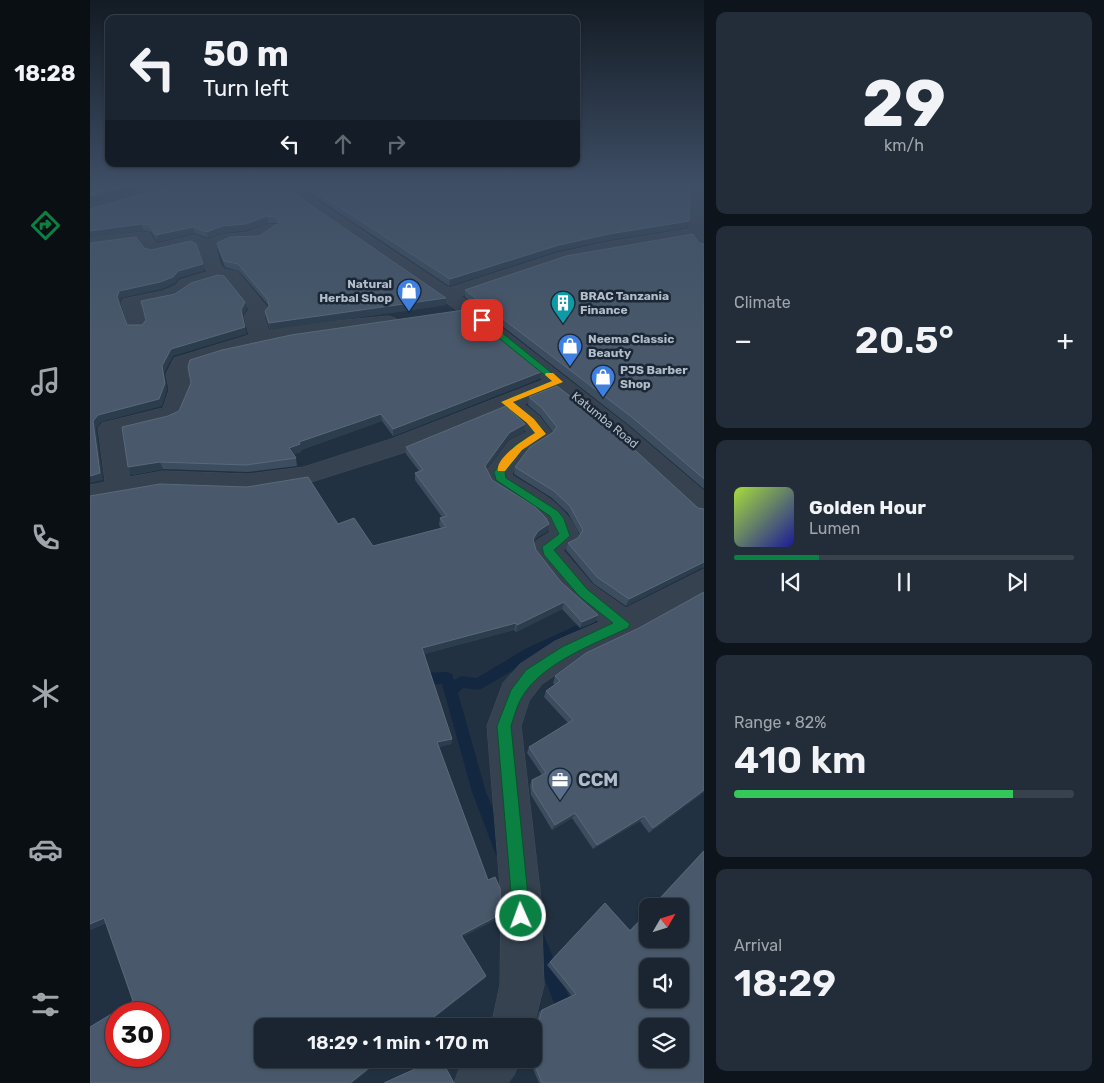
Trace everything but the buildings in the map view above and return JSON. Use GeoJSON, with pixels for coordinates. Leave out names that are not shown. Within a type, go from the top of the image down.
{"type":"FeatureCollection","features":[{"type":"Feature","properties":{"kind":"street"},"geometry":{"type":"LineString","coordinates":[[90,242],[155,235]]}},
{"type":"Feature","properties":{"kind":"street"},"geometry":{"type":"LineString","coordinates":[[143,237],[153,250],[195,240],[208,246],[229,237],[253,237],[256,235]]}},
{"type":"Feature","properties":{"kind":"street","name":"Katumba Road"},"geometry":{"type":"LineString","coordinates":[[357,235],[468,309],[621,432],[704,506]]}},
{"type":"Feature","properties":{"kind":"street"},"geometry":{"type":"LineString","coordinates":[[446,294],[503,274],[594,249],[671,238],[700,238]]}},
{"type":"Feature","properties":{"kind":"street"},"geometry":{"type":"LineString","coordinates":[[208,246],[211,264],[218,274]]}},
{"type":"Feature","properties":{"kind":"street"},"geometry":{"type":"LineString","coordinates":[[137,326],[130,303],[173,295],[184,289],[186,284],[218,274],[232,276],[258,308],[258,312],[254,316],[257,321],[260,340]]}},
{"type":"Feature","properties":{"kind":"street"},"geometry":{"type":"LineString","coordinates":[[438,315],[468,309]]}},
{"type":"Feature","properties":{"kind":"street"},"geometry":{"type":"LineString","coordinates":[[118,489],[100,430],[162,417],[173,412],[180,390],[177,374],[181,362],[239,344],[304,330],[411,319]]}},
{"type":"Feature","properties":{"kind":"street"},"geometry":{"type":"LineString","coordinates":[[90,494],[163,480],[248,483],[304,475],[400,445],[558,382]]}},
{"type":"Feature","properties":{"kind":"street"},"geometry":{"type":"LineString","coordinates":[[506,402],[531,421],[541,434],[518,447],[499,472],[501,480],[559,519],[565,536],[547,547],[548,552],[583,592],[624,624]]}},
{"type":"Feature","properties":{"kind":"street"},"geometry":{"type":"LineString","coordinates":[[515,1018],[522,985],[521,899],[504,726],[515,694],[531,674],[566,651],[624,624],[704,580]]}},
{"type":"Feature","properties":{"kind":"street"},"geometry":{"type":"LineString","coordinates":[[477,1083],[490,1068]]}},
{"type":"Feature","properties":{"kind":"waterway"},"geometry":{"type":"LineString","coordinates":[[451,690],[461,682],[478,684],[530,653],[579,630],[602,622]]}},
{"type":"Feature","properties":{"kind":"waterway"},"geometry":{"type":"LineString","coordinates":[[416,679],[447,678],[479,792],[502,849]]}},
{"type":"Feature","properties":{"kind":"waterway"},"geometry":{"type":"LineString","coordinates":[[538,941],[567,1014]]}},
{"type":"Feature","properties":{"kind":"slow traffic"},"geometry":{"type":"LineString","coordinates":[[502,469],[518,447],[541,434],[531,421],[506,402],[558,382],[550,375]]}},
{"type":"Feature","properties":{"kind":"place","name":"Natural Herbal Shop"},"geometry":{"type":"Point","coordinates":[409,312]}},
{"type":"Feature","properties":{"kind":"place","name":"BRAC Tanzania Finance"},"geometry":{"type":"Point","coordinates":[563,324]}},
{"type":"Feature","properties":{"kind":"place","name":"Neema Classic Beauty"},"geometry":{"type":"Point","coordinates":[570,367]}},
{"type":"Feature","properties":{"kind":"place","name":"PJS Barber Shop"},"geometry":{"type":"Point","coordinates":[603,398]}},
{"type":"Feature","properties":{"kind":"place","name":"CCM"},"geometry":{"type":"Point","coordinates":[560,801]}},
{"type":"Feature","properties":{"kind":"route"},"geometry":{"type":"LineString","coordinates":[[482,320],[558,382],[506,402],[531,421],[541,434],[518,447],[499,472],[501,480],[535,501],[559,519],[565,536],[547,547],[548,552],[583,592],[624,624],[566,651],[531,674],[515,694],[504,726],[506,765],[513,813],[521,899],[521,916]]}}]}
